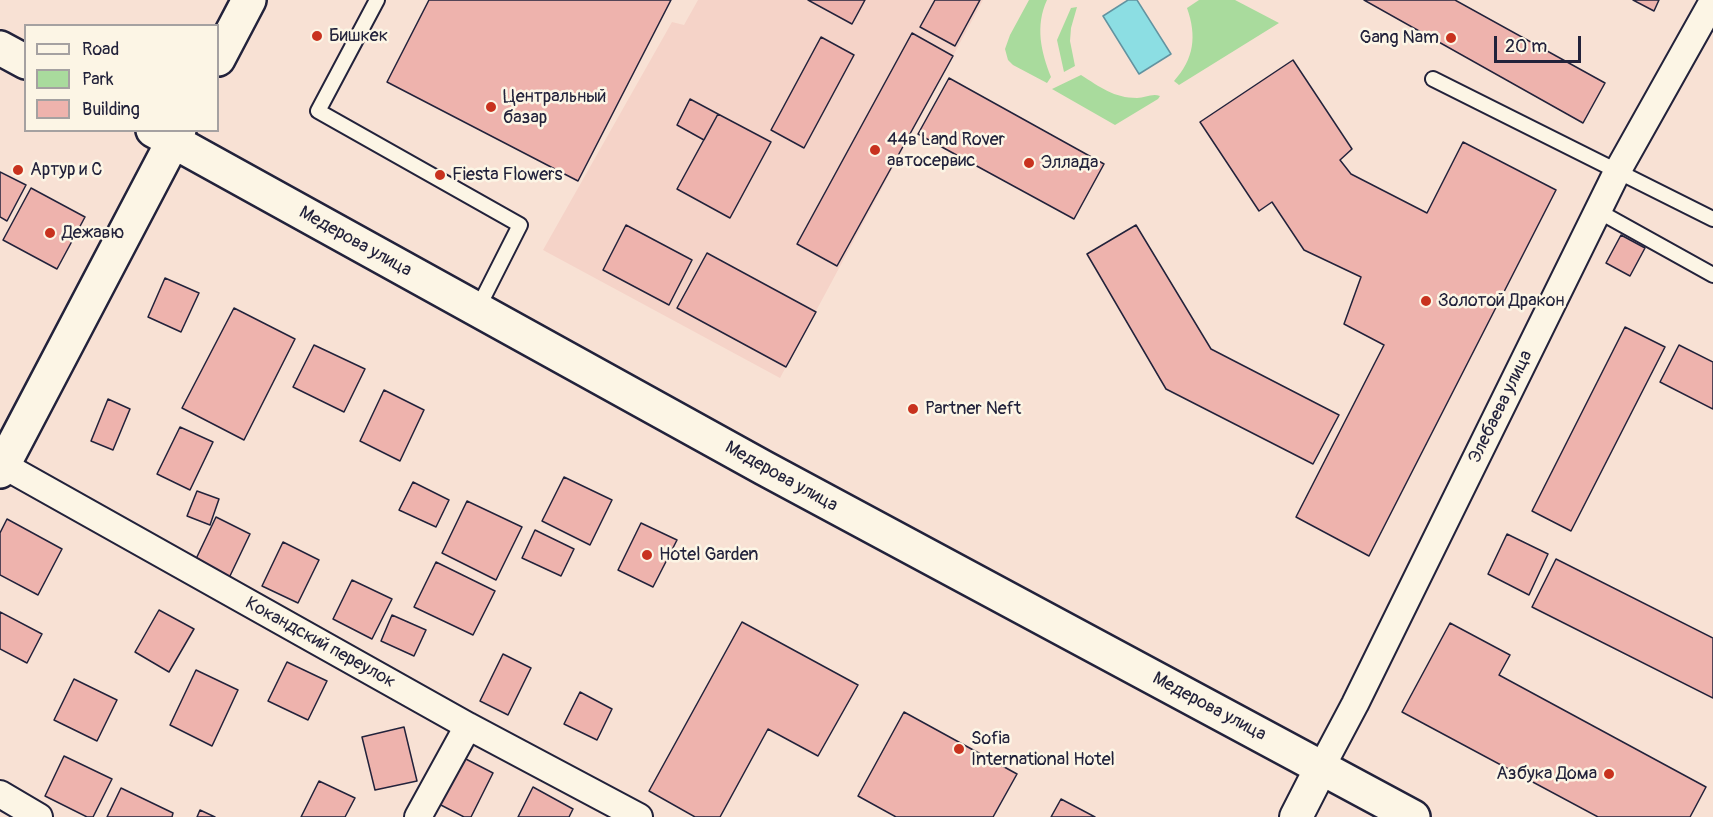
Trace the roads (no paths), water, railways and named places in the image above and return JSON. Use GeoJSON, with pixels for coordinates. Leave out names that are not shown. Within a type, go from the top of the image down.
{"type":"FeatureCollection","features":[{"type":"Feature","properties":{"kind":"main road"},"geometry":{"type":"LineString","coordinates":[[219,57],[249,0]]}},
{"type":"Feature","properties":{"kind":"main road"},"geometry":{"type":"LineString","coordinates":[[0,48],[24,61]]}},
{"type":"Feature","properties":{"kind":"main road"},"geometry":{"type":"LineString","coordinates":[[2,468],[168,134]]}},
{"type":"Feature","properties":{"kind":"main road","name":"Медерова улица"},"geometry":{"type":"LineString","coordinates":[[168,134],[477,310],[764,468],[1413,817]]}},
{"type":"Feature","properties":{"kind":"street","name":"Элебаева улица"},"geometry":{"type":"LineString","coordinates":[[1296,817],[1360,694],[1617,172],[1713,1]]}},
{"type":"Feature","properties":{"kind":"street","name":"Кокандский переулок"},"geometry":{"type":"LineString","coordinates":[[2,468],[468,726],[639,817]]}},
{"type":"Feature","properties":{"kind":"street"},"geometry":{"type":"LineString","coordinates":[[418,817],[468,726]]}},
{"type":"Feature","properties":{"kind":"street"},"geometry":{"type":"LineString","coordinates":[[0,794],[39,817]]}},
{"type":"Feature","properties":{"kind":"lane"},"geometry":{"type":"LineString","coordinates":[[377,0],[318,111],[520,225],[477,310]]}},
{"type":"Feature","properties":{"kind":"lane"},"geometry":{"type":"LineString","coordinates":[[1433,79],[1713,219]]}},
{"type":"Feature","properties":{"kind":"lane"},"geometry":{"type":"LineString","coordinates":[[1598,211],[1713,275]]}},
{"type":"Feature","properties":{"kind":"water"},"geometry":{"type":"Polygon","coordinates":[[[1128,0],[1137,0],[1171,54],[1139,74],[1103,16],[1128,0]]]}},
{"type":"Feature","properties":{"kind":"place","name":"Бишкек"},"geometry":{"type":"Point","coordinates":[317,36]}},
{"type":"Feature","properties":{"kind":"place","name":"Gang Nam"},"geometry":{"type":"Point","coordinates":[1451,38]}},
{"type":"Feature","properties":{"kind":"place","name":"Центральный базар"},"geometry":{"type":"Point","coordinates":[491,107]}},
{"type":"Feature","properties":{"kind":"place","name":"44в Land Rover автосервис"},"geometry":{"type":"Point","coordinates":[875,150]}},
{"type":"Feature","properties":{"kind":"place","name":"Эллада"},"geometry":{"type":"Point","coordinates":[1029,163]}},
{"type":"Feature","properties":{"kind":"place","name":"Артур и С"},"geometry":{"type":"Point","coordinates":[18,170]}},
{"type":"Feature","properties":{"kind":"place","name":"Fiesta Flowers"},"geometry":{"type":"Point","coordinates":[440,175]}},
{"type":"Feature","properties":{"kind":"place","name":"Дежавю"},"geometry":{"type":"Point","coordinates":[50,233]}},
{"type":"Feature","properties":{"kind":"place","name":"Золотой Дракон"},"geometry":{"type":"Point","coordinates":[1426,301]}},
{"type":"Feature","properties":{"kind":"place","name":"Partner Neft"},"geometry":{"type":"Point","coordinates":[913,409]}},
{"type":"Feature","properties":{"kind":"place","name":"Hotel Garden"},"geometry":{"type":"Point","coordinates":[647,555]}},
{"type":"Feature","properties":{"kind":"place","name":"Sofia International Hotel"},"geometry":{"type":"Point","coordinates":[959,749]}},
{"type":"Feature","properties":{"kind":"place","name":"Азбука Дома"},"geometry":{"type":"Point","coordinates":[1609,774]}}]}
